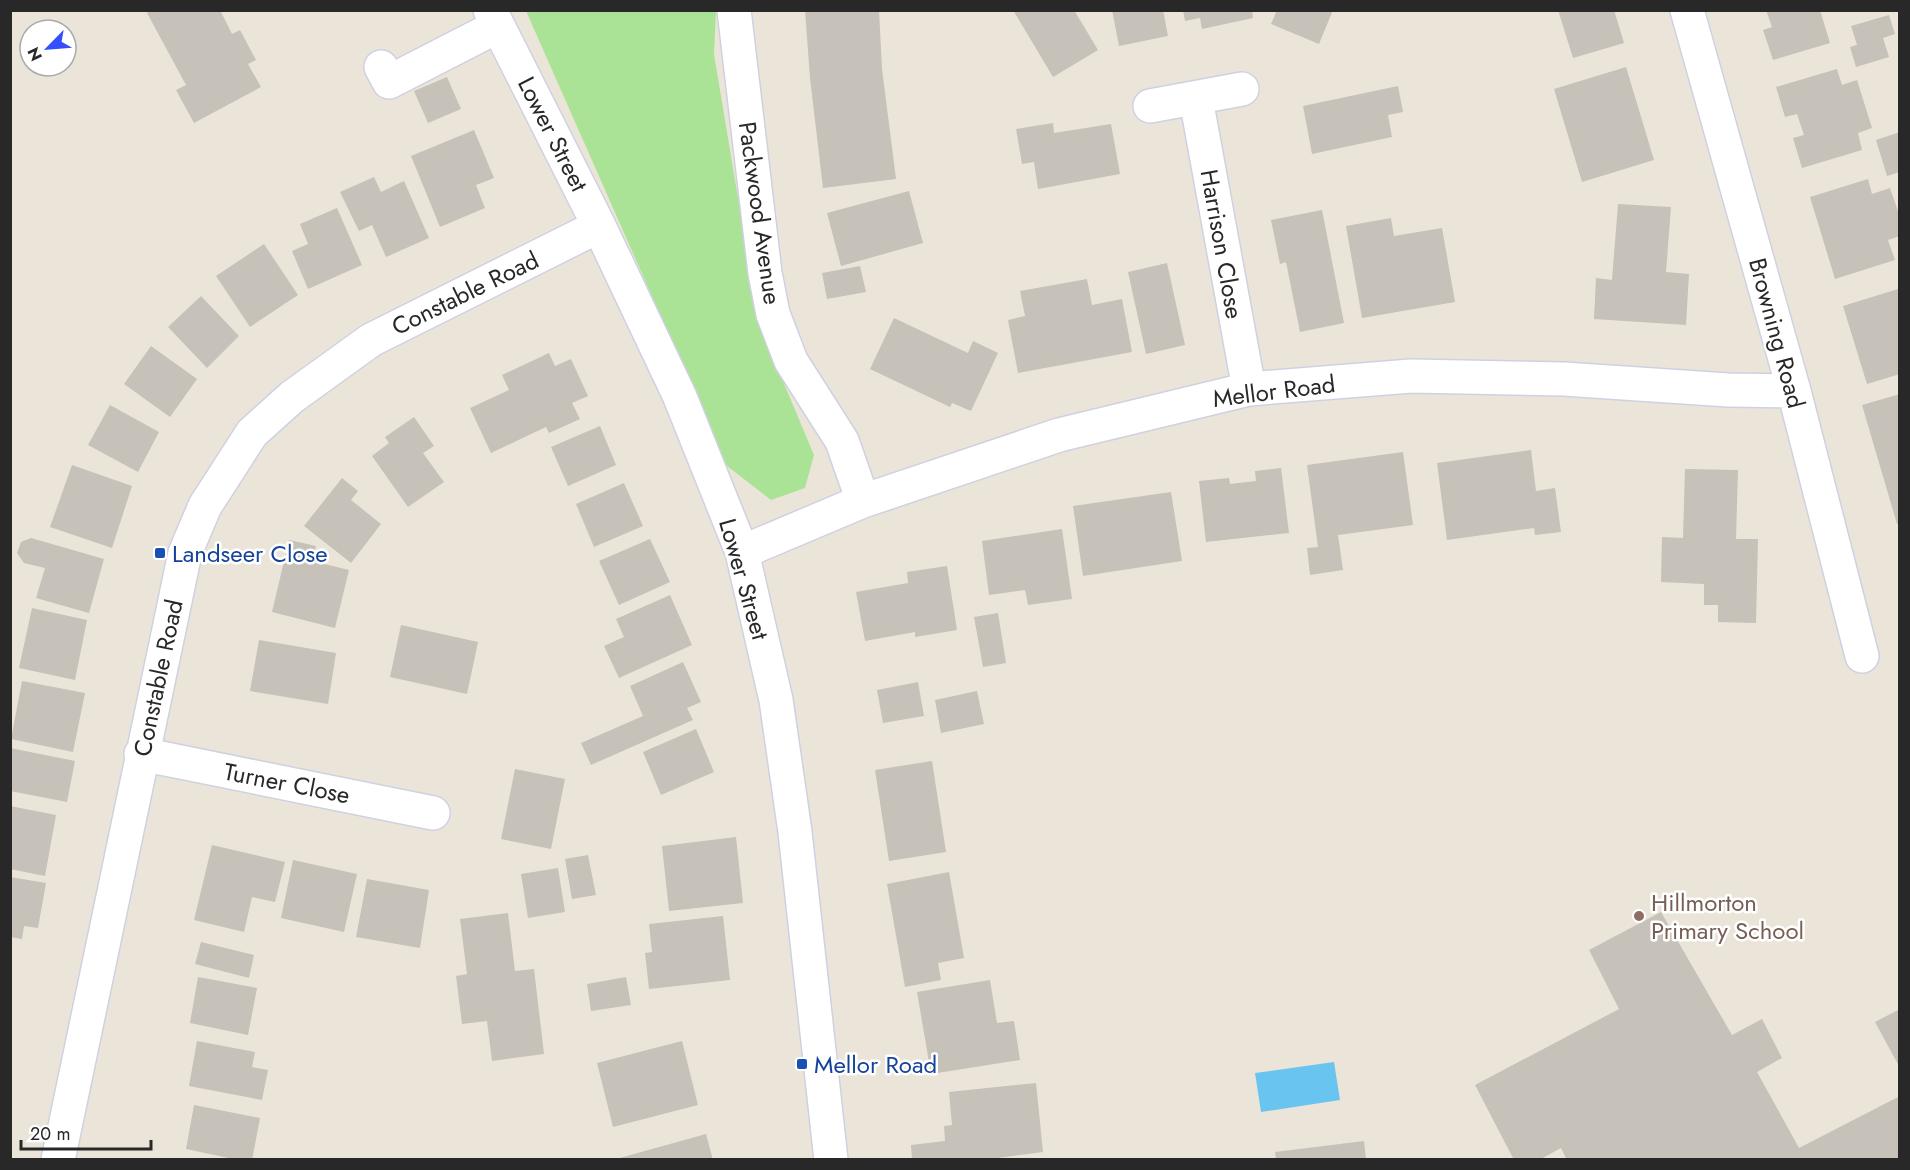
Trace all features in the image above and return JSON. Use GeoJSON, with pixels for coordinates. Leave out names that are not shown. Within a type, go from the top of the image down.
{"type":"FeatureCollection","features":[{"type":"Feature","properties":{"kind":"street","name":"Packwood Avenue"},"geometry":{"type":"LineString","coordinates":[[734,10],[765,273],[773,314],[790,361],[842,441],[863,501]]}},
{"type":"Feature","properties":{"kind":"street","name":"Browning Road"},"geometry":{"type":"LineString","coordinates":[[1687,10],[1794,391],[1862,656]]}},
{"type":"Feature","properties":{"kind":"street"},"geometry":{"type":"LineString","coordinates":[[381,67],[389,82],[494,18]]}},
{"type":"Feature","properties":{"kind":"street","name":"Lower Street"},"geometry":{"type":"LineString","coordinates":[[494,18],[599,226],[680,397],[742,552],[777,711],[795,832],[831,1160]]}},
{"type":"Feature","properties":{"kind":"street"},"geometry":{"type":"LineString","coordinates":[[1150,106],[1242,89]]}},
{"type":"Feature","properties":{"kind":"street","name":"Harrison Close"},"geometry":{"type":"LineString","coordinates":[[1196,99],[1249,389]]}},
{"type":"Feature","properties":{"kind":"street","name":"Constable Road"},"geometry":{"type":"LineString","coordinates":[[58,1160],[141,754],[185,553],[205,506],[252,433],[292,397],[371,340],[599,226]]}},
{"type":"Feature","properties":{"kind":"street","name":"Mellor Road"},"geometry":{"type":"LineString","coordinates":[[742,552],[863,501],[1059,435],[1249,389],[1411,376],[1564,379],[1728,390],[1794,391]]}},
{"type":"Feature","properties":{"kind":"street","name":"Turner Close"},"geometry":{"type":"LineString","coordinates":[[141,754],[433,813]]}},
{"type":"Feature","properties":{"kind":"green space"},"geometry":{"type":"Polygon","coordinates":[[[526,11],[716,11],[714,54],[759,324],[814,455],[805,488],[771,500],[727,466],[526,11]]]}},
{"type":"Feature","properties":{"kind":"water"},"geometry":{"type":"Polygon","coordinates":[[[1334,1062],[1340,1100],[1261,1112],[1255,1073],[1334,1062]]]}},
{"type":"Feature","properties":{"kind":"building"},"geometry":{"type":"Polygon","coordinates":[[[152,10],[220,10],[232,34],[240,30],[256,60],[248,64],[261,87],[194,123],[176,90],[186,85],[147,13],[152,10]]]}},
{"type":"Feature","properties":{"kind":"building"},"geometry":{"type":"Polygon","coordinates":[[[805,10],[879,10],[882,69],[896,179],[823,188],[810,78],[805,10]]]}},
{"type":"Feature","properties":{"kind":"building"},"geometry":{"type":"Polygon","coordinates":[[[1013,10],[1074,10],[1098,50],[1053,77],[1013,10]]]}},
{"type":"Feature","properties":{"kind":"building"},"geometry":{"type":"Polygon","coordinates":[[[1112,10],[1163,10],[1168,36],[1119,46],[1112,10]]]}},
{"type":"Feature","properties":{"kind":"building"},"geometry":{"type":"Polygon","coordinates":[[[1183,10],[1252,10],[1253,18],[1202,29],[1200,18],[1185,21],[1183,10]]]}},
{"type":"Feature","properties":{"kind":"building"},"geometry":{"type":"Polygon","coordinates":[[[1277,10],[1333,10],[1319,44],[1271,24],[1277,10]]]}},
{"type":"Feature","properties":{"kind":"building"},"geometry":{"type":"Polygon","coordinates":[[[1558,10],[1614,10],[1624,43],[1573,58],[1558,10]]]}},
{"type":"Feature","properties":{"kind":"building"},"geometry":{"type":"Polygon","coordinates":[[[1766,10],[1820,10],[1830,43],[1773,60],[1763,30],[1772,27],[1766,10]]]}},
{"type":"Feature","properties":{"kind":"building"},"geometry":{"type":"Polygon","coordinates":[[[1889,15],[1895,34],[1883,38],[1889,57],[1856,67],[1850,47],[1857,45],[1851,26],[1889,15]]]}},
{"type":"Feature","properties":{"kind":"building"},"geometry":{"type":"Polygon","coordinates":[[[1626,67],[1654,160],[1582,182],[1554,89],[1626,67]]]}},
{"type":"Feature","properties":{"kind":"building"},"geometry":{"type":"Polygon","coordinates":[[[1837,69],[1842,85],[1857,80],[1872,128],[1858,133],[1862,150],[1802,168],[1793,138],[1804,135],[1797,114],[1785,117],[1776,87],[1837,69]]]}},
{"type":"Feature","properties":{"kind":"building"},"geometry":{"type":"Polygon","coordinates":[[[447,77],[461,109],[428,123],[414,91],[447,77]]]}},
{"type":"Feature","properties":{"kind":"building"},"geometry":{"type":"Polygon","coordinates":[[[1398,86],[1403,112],[1388,115],[1392,137],[1312,154],[1303,106],[1398,86]]]}},
{"type":"Feature","properties":{"kind":"building"},"geometry":{"type":"Polygon","coordinates":[[[1053,123],[1054,133],[1111,124],[1120,174],[1038,189],[1034,162],[1022,164],[1016,129],[1053,123]]]}},
{"type":"Feature","properties":{"kind":"building"},"geometry":{"type":"Polygon","coordinates":[[[474,130],[494,178],[476,185],[485,208],[440,227],[411,156],[474,130]]]}},
{"type":"Feature","properties":{"kind":"building"},"geometry":{"type":"Polygon","coordinates":[[[1900,132],[1900,172],[1887,176],[1876,140],[1900,132]]]}},
{"type":"Feature","properties":{"kind":"building"},"geometry":{"type":"Polygon","coordinates":[[[374,177],[381,192],[404,181],[429,238],[386,257],[372,225],[359,231],[340,192],[374,177]]]}},
{"type":"Feature","properties":{"kind":"building"},"geometry":{"type":"Polygon","coordinates":[[[1868,179],[1872,194],[1890,188],[1900,217],[1900,236],[1888,240],[1895,260],[1835,279],[1810,197],[1868,179]]]}},
{"type":"Feature","properties":{"kind":"building"},"geometry":{"type":"Polygon","coordinates":[[[909,191],[923,243],[841,266],[827,213],[909,191]]]}},
{"type":"Feature","properties":{"kind":"building"},"geometry":{"type":"Polygon","coordinates":[[[1618,204],[1671,207],[1666,272],[1689,274],[1686,325],[1594,319],[1596,278],[1612,280],[1618,204]]]}},
{"type":"Feature","properties":{"kind":"building"},"geometry":{"type":"Polygon","coordinates":[[[337,208],[362,265],[308,289],[292,251],[308,244],[300,224],[337,208]]]}},
{"type":"Feature","properties":{"kind":"building"},"geometry":{"type":"Polygon","coordinates":[[[1322,210],[1344,323],[1300,332],[1286,262],[1280,264],[1271,220],[1322,210]]]}},
{"type":"Feature","properties":{"kind":"building"},"geometry":{"type":"Polygon","coordinates":[[[1391,218],[1394,236],[1442,228],[1455,302],[1362,318],[1346,226],[1391,218]]]}},
{"type":"Feature","properties":{"kind":"building"},"geometry":{"type":"Polygon","coordinates":[[[264,244],[298,295],[250,327],[216,276],[264,244]]]}},
{"type":"Feature","properties":{"kind":"building"},"geometry":{"type":"Polygon","coordinates":[[[1167,263],[1185,345],[1146,354],[1128,272],[1167,263]]]}},
{"type":"Feature","properties":{"kind":"building"},"geometry":{"type":"Polygon","coordinates":[[[860,266],[866,292],[827,299],[822,273],[860,266]]]}},
{"type":"Feature","properties":{"kind":"building"},"geometry":{"type":"Polygon","coordinates":[[[1087,279],[1092,305],[1122,299],[1132,352],[1018,373],[1008,320],[1025,316],[1020,291],[1087,279]]]}},
{"type":"Feature","properties":{"kind":"building"},"geometry":{"type":"Polygon","coordinates":[[[1898,289],[1900,374],[1867,384],[1843,306],[1898,289]]]}},
{"type":"Feature","properties":{"kind":"building"},"geometry":{"type":"Polygon","coordinates":[[[201,296],[239,336],[207,368],[168,327],[201,296]]]}},
{"type":"Feature","properties":{"kind":"building"},"geometry":{"type":"Polygon","coordinates":[[[894,318],[968,353],[973,341],[998,353],[971,411],[952,403],[950,407],[870,369],[894,318]]]}},
{"type":"Feature","properties":{"kind":"building"},"geometry":{"type":"Polygon","coordinates":[[[151,346],[197,379],[170,417],[124,384],[151,346]]]}},
{"type":"Feature","properties":{"kind":"building"},"geometry":{"type":"Polygon","coordinates":[[[549,353],[555,366],[571,359],[588,396],[572,403],[580,419],[549,433],[546,427],[491,453],[470,408],[509,390],[502,375],[549,353]]]}},
{"type":"Feature","properties":{"kind":"building"},"geometry":{"type":"Polygon","coordinates":[[[1900,394],[1900,523],[1897,524],[1862,405],[1900,394]]]}},
{"type":"Feature","properties":{"kind":"building"},"geometry":{"type":"Polygon","coordinates":[[[110,405],[159,432],[138,472],[88,445],[110,405]]]}},
{"type":"Feature","properties":{"kind":"building"},"geometry":{"type":"Polygon","coordinates":[[[414,417],[434,446],[423,453],[444,482],[408,507],[372,456],[389,443],[385,437],[414,417]]]}},
{"type":"Feature","properties":{"kind":"building"},"geometry":{"type":"Polygon","coordinates":[[[600,426],[616,465],[568,486],[551,447],[600,426]]]}},
{"type":"Feature","properties":{"kind":"building"},"geometry":{"type":"Polygon","coordinates":[[[1531,450],[1536,491],[1555,488],[1561,532],[1535,535],[1534,528],[1447,540],[1437,463],[1531,450]]]}},
{"type":"Feature","properties":{"kind":"building"},"geometry":{"type":"Polygon","coordinates":[[[1403,452],[1413,525],[1338,535],[1343,570],[1310,575],[1307,548],[1318,547],[1307,465],[1403,452]]]}},
{"type":"Feature","properties":{"kind":"building"},"geometry":{"type":"Polygon","coordinates":[[[72,465],[132,486],[112,548],[50,527],[72,465]]]}},
{"type":"Feature","properties":{"kind":"building"},"geometry":{"type":"Polygon","coordinates":[[[1281,468],[1289,533],[1206,542],[1199,481],[1229,478],[1230,484],[1256,481],[1255,471],[1281,468]]]}},
{"type":"Feature","properties":{"kind":"building"},"geometry":{"type":"Polygon","coordinates":[[[1685,469],[1738,470],[1736,539],[1758,539],[1756,623],[1718,622],[1718,605],[1704,605],[1704,584],[1661,582],[1662,537],[1683,538],[1685,469]]]}},
{"type":"Feature","properties":{"kind":"building"},"geometry":{"type":"Polygon","coordinates":[[[342,478],[358,491],[351,500],[381,524],[351,563],[304,526],[342,478]]]}},
{"type":"Feature","properties":{"kind":"building"},"geometry":{"type":"Polygon","coordinates":[[[624,483],[643,526],[594,547],[576,504],[624,483]]]}},
{"type":"Feature","properties":{"kind":"building"},"geometry":{"type":"Polygon","coordinates":[[[1171,492],[1182,561],[1083,576],[1073,506],[1171,492]]]}},
{"type":"Feature","properties":{"kind":"building"},"geometry":{"type":"Polygon","coordinates":[[[1062,529],[1072,599],[1028,605],[1025,590],[989,595],[982,541],[1062,529]]]}},
{"type":"Feature","properties":{"kind":"building"},"geometry":{"type":"Polygon","coordinates":[[[31,538],[104,559],[89,613],[36,598],[45,568],[24,563],[17,553],[21,542],[31,538]]]}},
{"type":"Feature","properties":{"kind":"building"},"geometry":{"type":"Polygon","coordinates":[[[650,539],[670,582],[619,605],[599,561],[650,539]]]}},
{"type":"Feature","properties":{"kind":"building"},"geometry":{"type":"Polygon","coordinates":[[[289,540],[316,546],[312,561],[349,570],[335,628],[272,612],[289,540]]]}},
{"type":"Feature","properties":{"kind":"building"},"geometry":{"type":"Polygon","coordinates":[[[947,566],[957,630],[915,637],[915,632],[865,641],[856,592],[908,583],[907,572],[947,566]]]}},
{"type":"Feature","properties":{"kind":"building"},"geometry":{"type":"Polygon","coordinates":[[[670,595],[692,645],[619,678],[604,646],[624,637],[616,619],[670,595]]]}},
{"type":"Feature","properties":{"kind":"building"},"geometry":{"type":"Polygon","coordinates":[[[32,608],[87,620],[75,680],[19,668],[32,608]]]}},
{"type":"Feature","properties":{"kind":"building"},"geometry":{"type":"Polygon","coordinates":[[[998,613],[1006,663],[983,667],[974,617],[998,613]]]}},
{"type":"Feature","properties":{"kind":"building"},"geometry":{"type":"Polygon","coordinates":[[[401,625],[478,642],[467,694],[390,677],[401,625]]]}},
{"type":"Feature","properties":{"kind":"building"},"geometry":{"type":"Polygon","coordinates":[[[259,640],[336,653],[328,704],[250,691],[259,640]]]}},
{"type":"Feature","properties":{"kind":"building"},"geometry":{"type":"Polygon","coordinates":[[[683,662],[701,702],[687,708],[693,720],[591,765],[581,743],[643,716],[630,686],[683,662]]]}},
{"type":"Feature","properties":{"kind":"building"},"geometry":{"type":"Polygon","coordinates":[[[22,681],[85,693],[73,752],[11,739],[22,681]]]}},
{"type":"Feature","properties":{"kind":"building"},"geometry":{"type":"Polygon","coordinates":[[[918,682],[924,716],[883,723],[877,690],[918,682]]]}},
{"type":"Feature","properties":{"kind":"building"},"geometry":{"type":"Polygon","coordinates":[[[977,691],[984,724],[941,733],[935,700],[977,691]]]}},
{"type":"Feature","properties":{"kind":"building"},"geometry":{"type":"Polygon","coordinates":[[[696,729],[714,772],[661,795],[643,752],[696,729]]]}},
{"type":"Feature","properties":{"kind":"building"},"geometry":{"type":"Polygon","coordinates":[[[10,748],[75,761],[67,802],[10,791],[10,748]]]}},
{"type":"Feature","properties":{"kind":"building"},"geometry":{"type":"Polygon","coordinates":[[[932,761],[946,852],[889,861],[875,770],[932,761]]]}},
{"type":"Feature","properties":{"kind":"building"},"geometry":{"type":"Polygon","coordinates":[[[515,769],[565,779],[551,849],[501,839],[515,769]]]}},
{"type":"Feature","properties":{"kind":"building"},"geometry":{"type":"Polygon","coordinates":[[[10,806],[56,815],[45,876],[10,869],[10,806]]]}},
{"type":"Feature","properties":{"kind":"building"},"geometry":{"type":"Polygon","coordinates":[[[736,837],[743,903],[669,911],[662,846],[736,837]]]}},
{"type":"Feature","properties":{"kind":"building"},"geometry":{"type":"Polygon","coordinates":[[[212,845],[285,862],[275,902],[252,897],[244,932],[194,920],[212,845]]]}},
{"type":"Feature","properties":{"kind":"building"},"geometry":{"type":"Polygon","coordinates":[[[588,855],[596,895],[572,899],[565,859],[588,855]]]}},
{"type":"Feature","properties":{"kind":"building"},"geometry":{"type":"Polygon","coordinates":[[[293,860],[357,874],[344,932],[281,918],[293,860]]]}},
{"type":"Feature","properties":{"kind":"building"},"geometry":{"type":"Polygon","coordinates":[[[558,868],[565,912],[528,918],[521,874],[558,868]]]}},
{"type":"Feature","properties":{"kind":"building"},"geometry":{"type":"Polygon","coordinates":[[[949,872],[964,958],[938,963],[941,980],[905,987],[887,884],[949,872]]]}},
{"type":"Feature","properties":{"kind":"building"},"geometry":{"type":"Polygon","coordinates":[[[10,877],[46,883],[38,928],[24,926],[22,939],[10,937],[10,877]]]}},
{"type":"Feature","properties":{"kind":"building"},"geometry":{"type":"Polygon","coordinates":[[[367,879],[429,890],[420,948],[356,937],[367,879]]]}},
{"type":"Feature","properties":{"kind":"building"},"geometry":{"type":"Polygon","coordinates":[[[1661,912],[1732,1035],[1762,1019],[1782,1058],[1757,1072],[1799,1148],[1900,1096],[1900,1160],[1567,1160],[1561,1148],[1539,1160],[1514,1160],[1475,1085],[1619,1009],[1589,950],[1661,912]]]}},
{"type":"Feature","properties":{"kind":"building"},"geometry":{"type":"Polygon","coordinates":[[[508,913],[515,971],[534,969],[544,1054],[492,1061],[487,1021],[462,1024],[456,976],[467,974],[460,919],[508,913]]]}},
{"type":"Feature","properties":{"kind":"building"},"geometry":{"type":"Polygon","coordinates":[[[723,916],[730,980],[649,989],[645,953],[652,952],[649,924],[723,916]]]}},
{"type":"Feature","properties":{"kind":"building"},"geometry":{"type":"Polygon","coordinates":[[[201,942],[254,955],[249,978],[195,964],[201,942]]]}},
{"type":"Feature","properties":{"kind":"building"},"geometry":{"type":"Polygon","coordinates":[[[198,977],[257,988],[248,1035],[190,1023],[198,977]]]}},
{"type":"Feature","properties":{"kind":"building"},"geometry":{"type":"Polygon","coordinates":[[[626,977],[631,1005],[591,1011],[587,984],[626,977]]]}},
{"type":"Feature","properties":{"kind":"building"},"geometry":{"type":"Polygon","coordinates":[[[990,980],[997,1023],[1014,1021],[1020,1060],[931,1074],[917,992],[990,980]]]}},
{"type":"Feature","properties":{"kind":"building"},"geometry":{"type":"Polygon","coordinates":[[[1900,1009],[1900,1068],[1875,1022],[1900,1009]]]}},
{"type":"Feature","properties":{"kind":"building"},"geometry":{"type":"Polygon","coordinates":[[[197,1041],[255,1052],[252,1067],[268,1070],[262,1100],[189,1086],[197,1041]]]}},
{"type":"Feature","properties":{"kind":"building"},"geometry":{"type":"Polygon","coordinates":[[[682,1041],[698,1105],[613,1127],[597,1063],[682,1041]]]}},
{"type":"Feature","properties":{"kind":"building"},"geometry":{"type":"Polygon","coordinates":[[[1036,1083],[1043,1152],[983,1160],[912,1160],[911,1145],[945,1141],[944,1126],[952,1125],[949,1092],[1036,1083]]]}},
{"type":"Feature","properties":{"kind":"building"},"geometry":{"type":"Polygon","coordinates":[[[194,1105],[260,1118],[252,1160],[238,1160],[186,1149],[194,1105]]]}},
{"type":"Feature","properties":{"kind":"building"},"geometry":{"type":"Polygon","coordinates":[[[706,1134],[713,1160],[616,1160],[616,1159],[706,1134]]]}},
{"type":"Feature","properties":{"kind":"building"},"geometry":{"type":"Polygon","coordinates":[[[1364,1141],[1366,1160],[1276,1160],[1275,1152],[1364,1141]]]}},
{"type":"Feature","properties":{"kind":"place","name":"Landseer Close"},"geometry":{"type":"Point","coordinates":[160,553]}},
{"type":"Feature","properties":{"kind":"place","name":"Hillmorton Primary School"},"geometry":{"type":"Point","coordinates":[1639,916]}},
{"type":"Feature","properties":{"kind":"place","name":"Mellor Road"},"geometry":{"type":"Point","coordinates":[802,1064]}}]}
